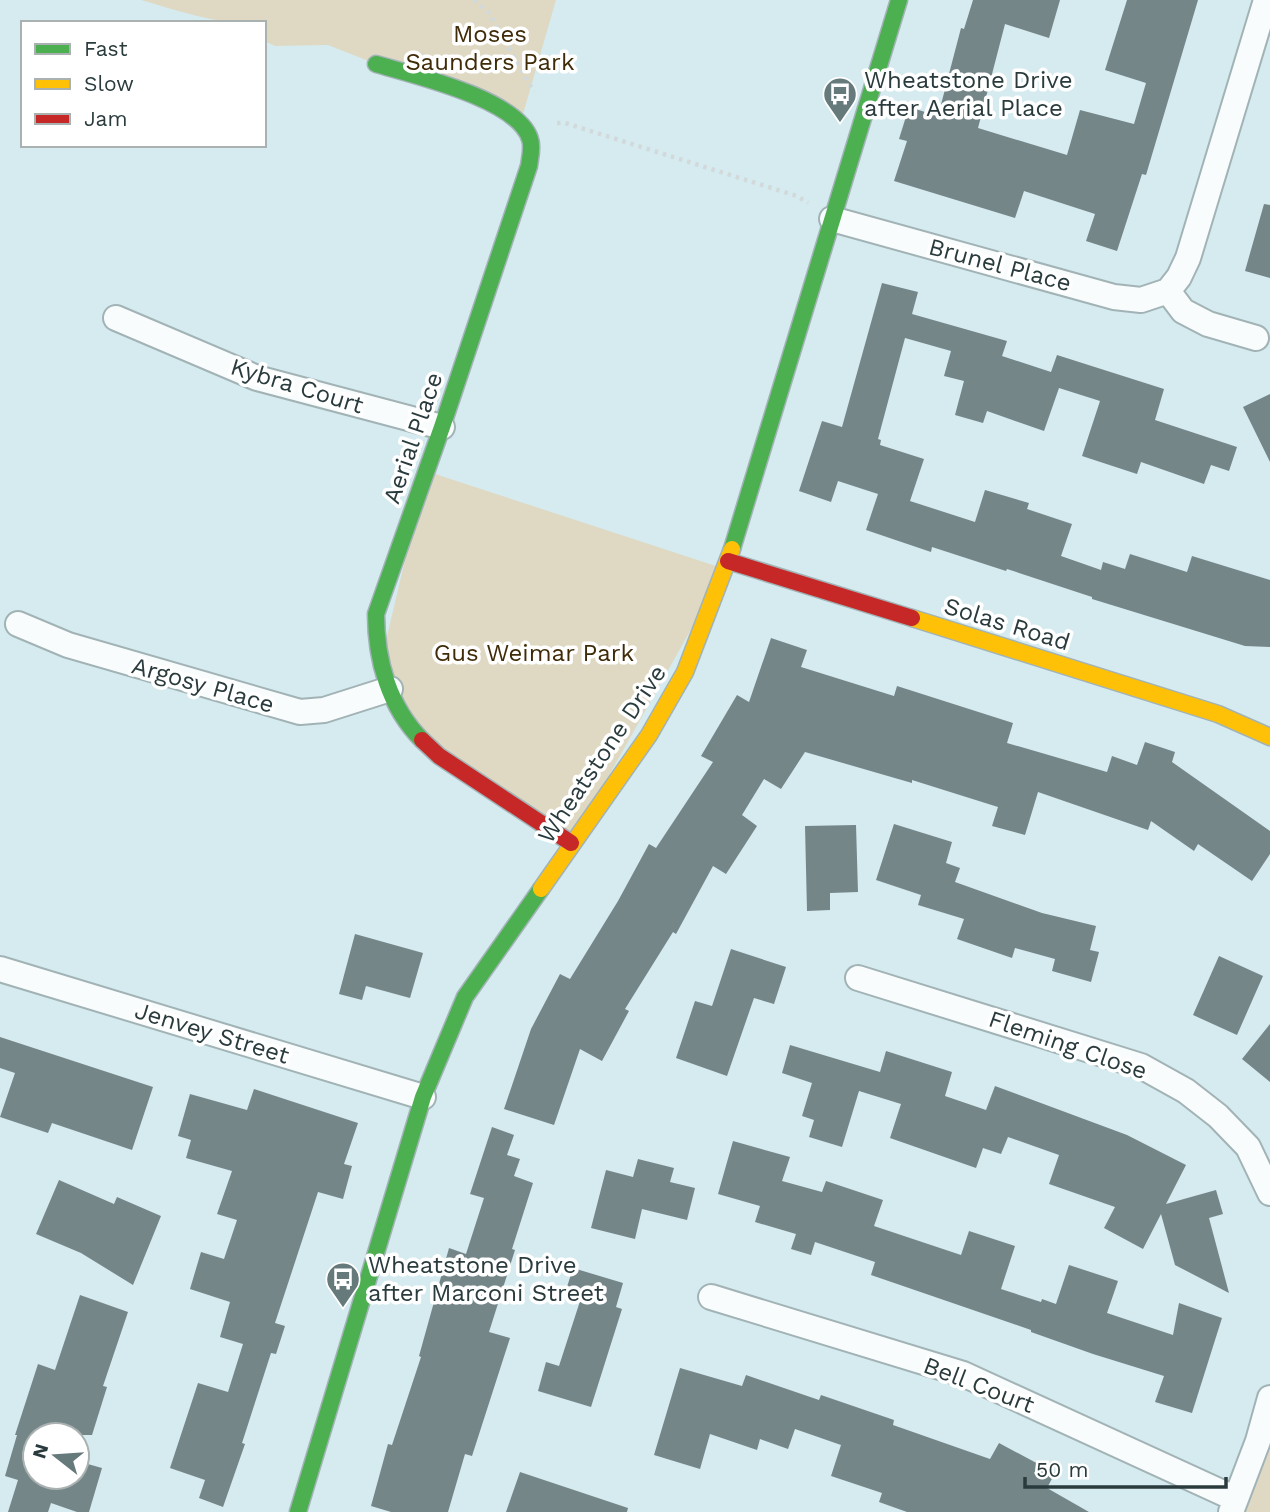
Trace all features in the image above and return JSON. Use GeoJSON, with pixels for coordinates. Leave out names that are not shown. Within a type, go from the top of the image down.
{"type":"FeatureCollection","features":[{"type":"Feature","properties":{"kind":"street","name":"Wheatstone Drive"},"geometry":{"type":"LineString","coordinates":[[298,1512],[423,1097],[466,997],[635,755],[685,672],[728,561],[900,0]]}},
{"type":"Feature","properties":{"kind":"street"},"geometry":{"type":"LineString","coordinates":[[1256,338],[1208,324],[1183,311],[1167,292],[1179,277],[1188,258],[1266,0]]}},
{"type":"Feature","properties":{"kind":"street"},"geometry":{"type":"LineString","coordinates":[[376,64],[474,94],[521,121]]}},
{"type":"Feature","properties":{"kind":"street","name":"Aerial Place"},"geometry":{"type":"LineString","coordinates":[[521,121],[530,139],[529,166],[376,614],[376,639],[380,666],[390,689],[401,713],[419,737],[439,756],[571,843]]}},
{"type":"Feature","properties":{"kind":"street","name":"Brunel Place"},"geometry":{"type":"LineString","coordinates":[[832,219],[1114,297],[1141,300],[1167,292]]}},
{"type":"Feature","properties":{"kind":"street","name":"Kybra Court"},"geometry":{"type":"LineString","coordinates":[[116,318],[257,379],[442,427]]}},
{"type":"Feature","properties":{"kind":"street","name":"Solas Road"},"geometry":{"type":"LineString","coordinates":[[728,561],[1218,714],[1270,737]]}},
{"type":"Feature","properties":{"kind":"street","name":"Argosy Place"},"geometry":{"type":"LineString","coordinates":[[18,624],[68,645],[300,712],[324,710],[390,689]]}},
{"type":"Feature","properties":{"kind":"street","name":"Jenvey Street"},"geometry":{"type":"LineString","coordinates":[[0,969],[423,1097]]}},
{"type":"Feature","properties":{"kind":"street","name":"Fleming Close"},"geometry":{"type":"LineString","coordinates":[[858,978],[1141,1066],[1186,1091],[1218,1116],[1248,1147],[1270,1193]]}},
{"type":"Feature","properties":{"kind":"street","name":"Bell Court"},"geometry":{"type":"LineString","coordinates":[[711,1297],[963,1374],[1233,1505]]}},
{"type":"Feature","properties":{"kind":"street"},"geometry":{"type":"LineString","coordinates":[[1233,1505],[1258,1441],[1270,1398]]}},
{"type":"Feature","properties":{"kind":"path"},"geometry":{"type":"LineString","coordinates":[[474,0],[489,13],[538,102]]}},
{"type":"Feature","properties":{"kind":"path"},"geometry":{"type":"LineString","coordinates":[[521,121],[565,123],[797,196],[832,219]]}},
{"type":"Feature","properties":{"kind":"green space","name":"Moses Saunders Park"},"geometry":{"type":"Polygon","coordinates":[[[141,0],[556,0],[521,121],[328,45],[275,46],[266,42],[266,21],[220,21],[141,0]]]}},
{"type":"Feature","properties":{"kind":"green space","name":"Gus Weimar Park"},"geometry":{"type":"Polygon","coordinates":[[[426,471],[725,569],[571,843],[439,756],[380,666],[426,471]]]}},
{"type":"Feature","properties":{"kind":"green space"},"geometry":{"type":"Polygon","coordinates":[[[1270,1398],[1270,1512],[1231,1512],[1270,1398]]]}},
{"type":"Feature","properties":{"kind":"building"},"geometry":{"type":"Polygon","coordinates":[[[973,0],[1060,0],[1049,38],[1005,24],[978,128],[1067,155],[1080,110],[1134,124],[1146,83],[1105,70],[1127,0],[1198,0],[1146,175],[1142,174],[1117,251],[1086,241],[1095,214],[1024,191],[1015,218],[894,181],[907,141],[899,139],[909,107],[938,116],[961,28],[964,29],[973,0]]]}},
{"type":"Feature","properties":{"kind":"building"},"geometry":{"type":"Polygon","coordinates":[[[1264,204],[1270,205],[1270,278],[1245,271],[1264,204]]]}},
{"type":"Feature","properties":{"kind":"building"},"geometry":{"type":"Polygon","coordinates":[[[882,283],[918,292],[912,314],[1007,341],[1002,356],[1051,372],[1057,355],[1164,389],[1155,420],[1237,447],[1229,471],[1211,465],[1204,484],[1141,462],[1137,474],[1082,456],[1100,401],[1059,388],[1044,431],[987,411],[983,423],[955,415],[964,381],[944,376],[951,351],[905,338],[878,439],[881,440],[880,445],[924,459],[910,501],[975,522],[985,490],[1029,503],[1027,509],[1072,524],[1061,556],[1101,570],[1103,562],[1125,569],[1130,554],[1187,572],[1192,556],[1270,580],[1270,647],[1245,646],[1092,599],[1007,569],[1006,571],[932,547],[931,552],[866,530],[878,494],[838,481],[831,502],[799,491],[822,421],[842,427],[882,283]]]}},
{"type":"Feature","properties":{"kind":"building"},"geometry":{"type":"Polygon","coordinates":[[[1270,394],[1270,462],[1243,407],[1270,394]]]}},
{"type":"Feature","properties":{"kind":"building"},"geometry":{"type":"Polygon","coordinates":[[[771,638],[807,650],[801,667],[894,696],[897,686],[1013,723],[1007,743],[1107,772],[1112,756],[1137,765],[1145,742],[1175,752],[1172,762],[1270,831],[1270,854],[1252,881],[1198,844],[1194,851],[1151,821],[1148,830],[1038,792],[1025,835],[992,826],[998,807],[912,780],[912,783],[805,752],[781,789],[764,779],[742,815],[757,826],[726,874],[713,866],[676,934],[673,932],[625,1009],[629,1011],[602,1061],[580,1049],[554,1125],[504,1109],[531,1029],[560,974],[570,979],[649,844],[656,848],[713,762],[701,756],[737,695],[749,702],[771,638]]]}},
{"type":"Feature","properties":{"kind":"building"},"geometry":{"type":"Polygon","coordinates":[[[894,824],[952,842],[946,863],[960,868],[955,882],[1042,913],[1096,926],[1090,950],[1099,952],[1091,982],[1052,971],[1055,959],[1015,948],[1012,958],[957,939],[964,919],[918,905],[921,895],[876,880],[894,824]]]}},
{"type":"Feature","properties":{"kind":"building"},"geometry":{"type":"Polygon","coordinates":[[[856,825],[858,892],[830,893],[830,910],[807,911],[805,826],[856,825]]]}},
{"type":"Feature","properties":{"kind":"building"},"geometry":{"type":"Polygon","coordinates":[[[355,934],[423,953],[410,998],[366,986],[362,1000],[339,994],[355,934]]]}},
{"type":"Feature","properties":{"kind":"building"},"geometry":{"type":"Polygon","coordinates":[[[731,949],[786,967],[774,1004],[754,998],[727,1076],[676,1058],[695,1001],[712,1006],[731,949]]]}},
{"type":"Feature","properties":{"kind":"building"},"geometry":{"type":"Polygon","coordinates":[[[1219,956],[1263,976],[1237,1035],[1193,1015],[1219,956]]]}},
{"type":"Feature","properties":{"kind":"building"},"geometry":{"type":"Polygon","coordinates":[[[1270,1024],[1270,1082],[1242,1059],[1270,1024]]]}},
{"type":"Feature","properties":{"kind":"building"},"geometry":{"type":"Polygon","coordinates":[[[0,1037],[153,1087],[132,1150],[52,1123],[48,1133],[0,1117],[15,1073],[0,1068],[0,1037]]]}},
{"type":"Feature","properties":{"kind":"building"},"geometry":{"type":"Polygon","coordinates":[[[790,1045],[880,1072],[886,1051],[952,1072],[945,1096],[986,1110],[995,1086],[1127,1135],[1186,1165],[1166,1204],[1216,1190],[1223,1214],[1209,1218],[1229,1293],[1175,1265],[1161,1214],[1143,1249],[1104,1228],[1115,1207],[1049,1184],[1059,1155],[1008,1137],[1001,1154],[983,1148],[976,1168],[890,1138],[901,1104],[859,1091],[842,1147],[809,1137],[814,1120],[802,1116],[812,1083],[782,1073],[790,1045]]]}},
{"type":"Feature","properties":{"kind":"building"},"geometry":{"type":"Polygon","coordinates":[[[254,1089],[358,1123],[344,1164],[352,1166],[343,1199],[318,1192],[275,1323],[285,1326],[276,1354],[271,1353],[242,1443],[245,1444],[223,1507],[199,1498],[205,1480],[170,1468],[198,1383],[228,1392],[243,1344],[220,1337],[230,1302],[190,1289],[201,1252],[224,1259],[237,1220],[217,1214],[232,1171],[186,1158],[191,1140],[178,1136],[190,1094],[247,1110],[254,1089]]]}},
{"type":"Feature","properties":{"kind":"building"},"geometry":{"type":"Polygon","coordinates":[[[492,1127],[514,1135],[507,1155],[520,1159],[514,1176],[533,1183],[489,1332],[510,1338],[472,1456],[465,1454],[448,1512],[391,1512],[371,1506],[388,1444],[392,1445],[421,1357],[419,1356],[449,1248],[466,1254],[484,1198],[470,1194],[492,1127]]]}},
{"type":"Feature","properties":{"kind":"building"},"geometry":{"type":"Polygon","coordinates":[[[733,1141],[790,1157],[782,1181],[822,1192],[826,1181],[883,1200],[874,1226],[961,1255],[969,1231],[1015,1246],[1001,1289],[1056,1304],[1069,1265],[1118,1281],[1107,1313],[1173,1335],[1179,1303],[1222,1318],[1192,1413],[1155,1402],[1164,1376],[1093,1354],[871,1275],[875,1262],[815,1242],[811,1255],[791,1249],[796,1234],[755,1222],[760,1206],[718,1194],[733,1141]]]}},
{"type":"Feature","properties":{"kind":"building"},"geometry":{"type":"Polygon","coordinates":[[[638,1159],[674,1168],[670,1182],[695,1188],[687,1220],[642,1209],[635,1239],[591,1228],[606,1170],[633,1177],[638,1159]]]}},
{"type":"Feature","properties":{"kind":"building"},"geometry":{"type":"Polygon","coordinates":[[[59,1180],[114,1204],[117,1197],[161,1216],[133,1285],[81,1253],[36,1234],[59,1180]]]}},
{"type":"Feature","properties":{"kind":"building"},"geometry":{"type":"Polygon","coordinates":[[[573,1268],[623,1283],[616,1307],[622,1309],[591,1407],[538,1391],[546,1362],[559,1366],[582,1295],[566,1290],[573,1268]]]}},
{"type":"Feature","properties":{"kind":"building"},"geometry":{"type":"Polygon","coordinates":[[[80,1295],[128,1312],[103,1386],[107,1387],[92,1435],[91,1421],[21,1421],[21,1491],[91,1491],[91,1465],[102,1468],[89,1512],[77,1512],[51,1503],[48,1512],[8,1512],[18,1480],[5,1476],[15,1435],[38,1364],[55,1370],[80,1295]]]}},
{"type":"Feature","properties":{"kind":"building"},"geometry":{"type":"Polygon","coordinates":[[[680,1368],[742,1386],[746,1375],[819,1400],[821,1395],[894,1420],[893,1425],[990,1459],[999,1443],[1055,1473],[1047,1488],[1089,1512],[907,1512],[879,1502],[882,1493],[831,1476],[841,1445],[795,1429],[788,1449],[760,1439],[757,1450],[710,1434],[700,1469],[654,1455],[680,1368]]]}},
{"type":"Feature","properties":{"kind":"building"},"geometry":{"type":"Polygon","coordinates":[[[520,1472],[628,1508],[627,1512],[506,1512],[520,1472]]]}},
{"type":"Feature","properties":{"kind":"traffic: fast"},"geometry":{"type":"LineString","coordinates":[[732,549],[899,0]]}},
{"type":"Feature","properties":{"kind":"traffic: fast"},"geometry":{"type":"LineString","coordinates":[[376,64],[438,82],[486,101],[506,112],[521,125],[531,145],[529,166],[376,614],[379,648],[387,682],[401,713],[422,740]]}},
{"type":"Feature","properties":{"kind":"traffic: fast"},"geometry":{"type":"LineString","coordinates":[[298,1512],[423,1097],[465,997],[541,889]]}},
{"type":"Feature","properties":{"kind":"traffic: slow"},"geometry":{"type":"LineString","coordinates":[[541,889],[649,735],[685,672],[732,549]]}},
{"type":"Feature","properties":{"kind":"traffic: slow"},"geometry":{"type":"LineString","coordinates":[[912,618],[1218,714],[1270,737]]}},
{"type":"Feature","properties":{"kind":"traffic: jam"},"geometry":{"type":"LineString","coordinates":[[728,561],[912,618]]}},
{"type":"Feature","properties":{"kind":"traffic: jam"},"geometry":{"type":"LineString","coordinates":[[422,740],[439,756],[571,843]]}},
{"type":"Feature","properties":{"kind":"place","name":"Wheatstone Drive after Aerial Place"},"geometry":{"type":"Point","coordinates":[840,124]}},
{"type":"Feature","properties":{"kind":"place","name":"Wheatstone Drive after Marconi Street"},"geometry":{"type":"Point","coordinates":[343,1309]}}]}
